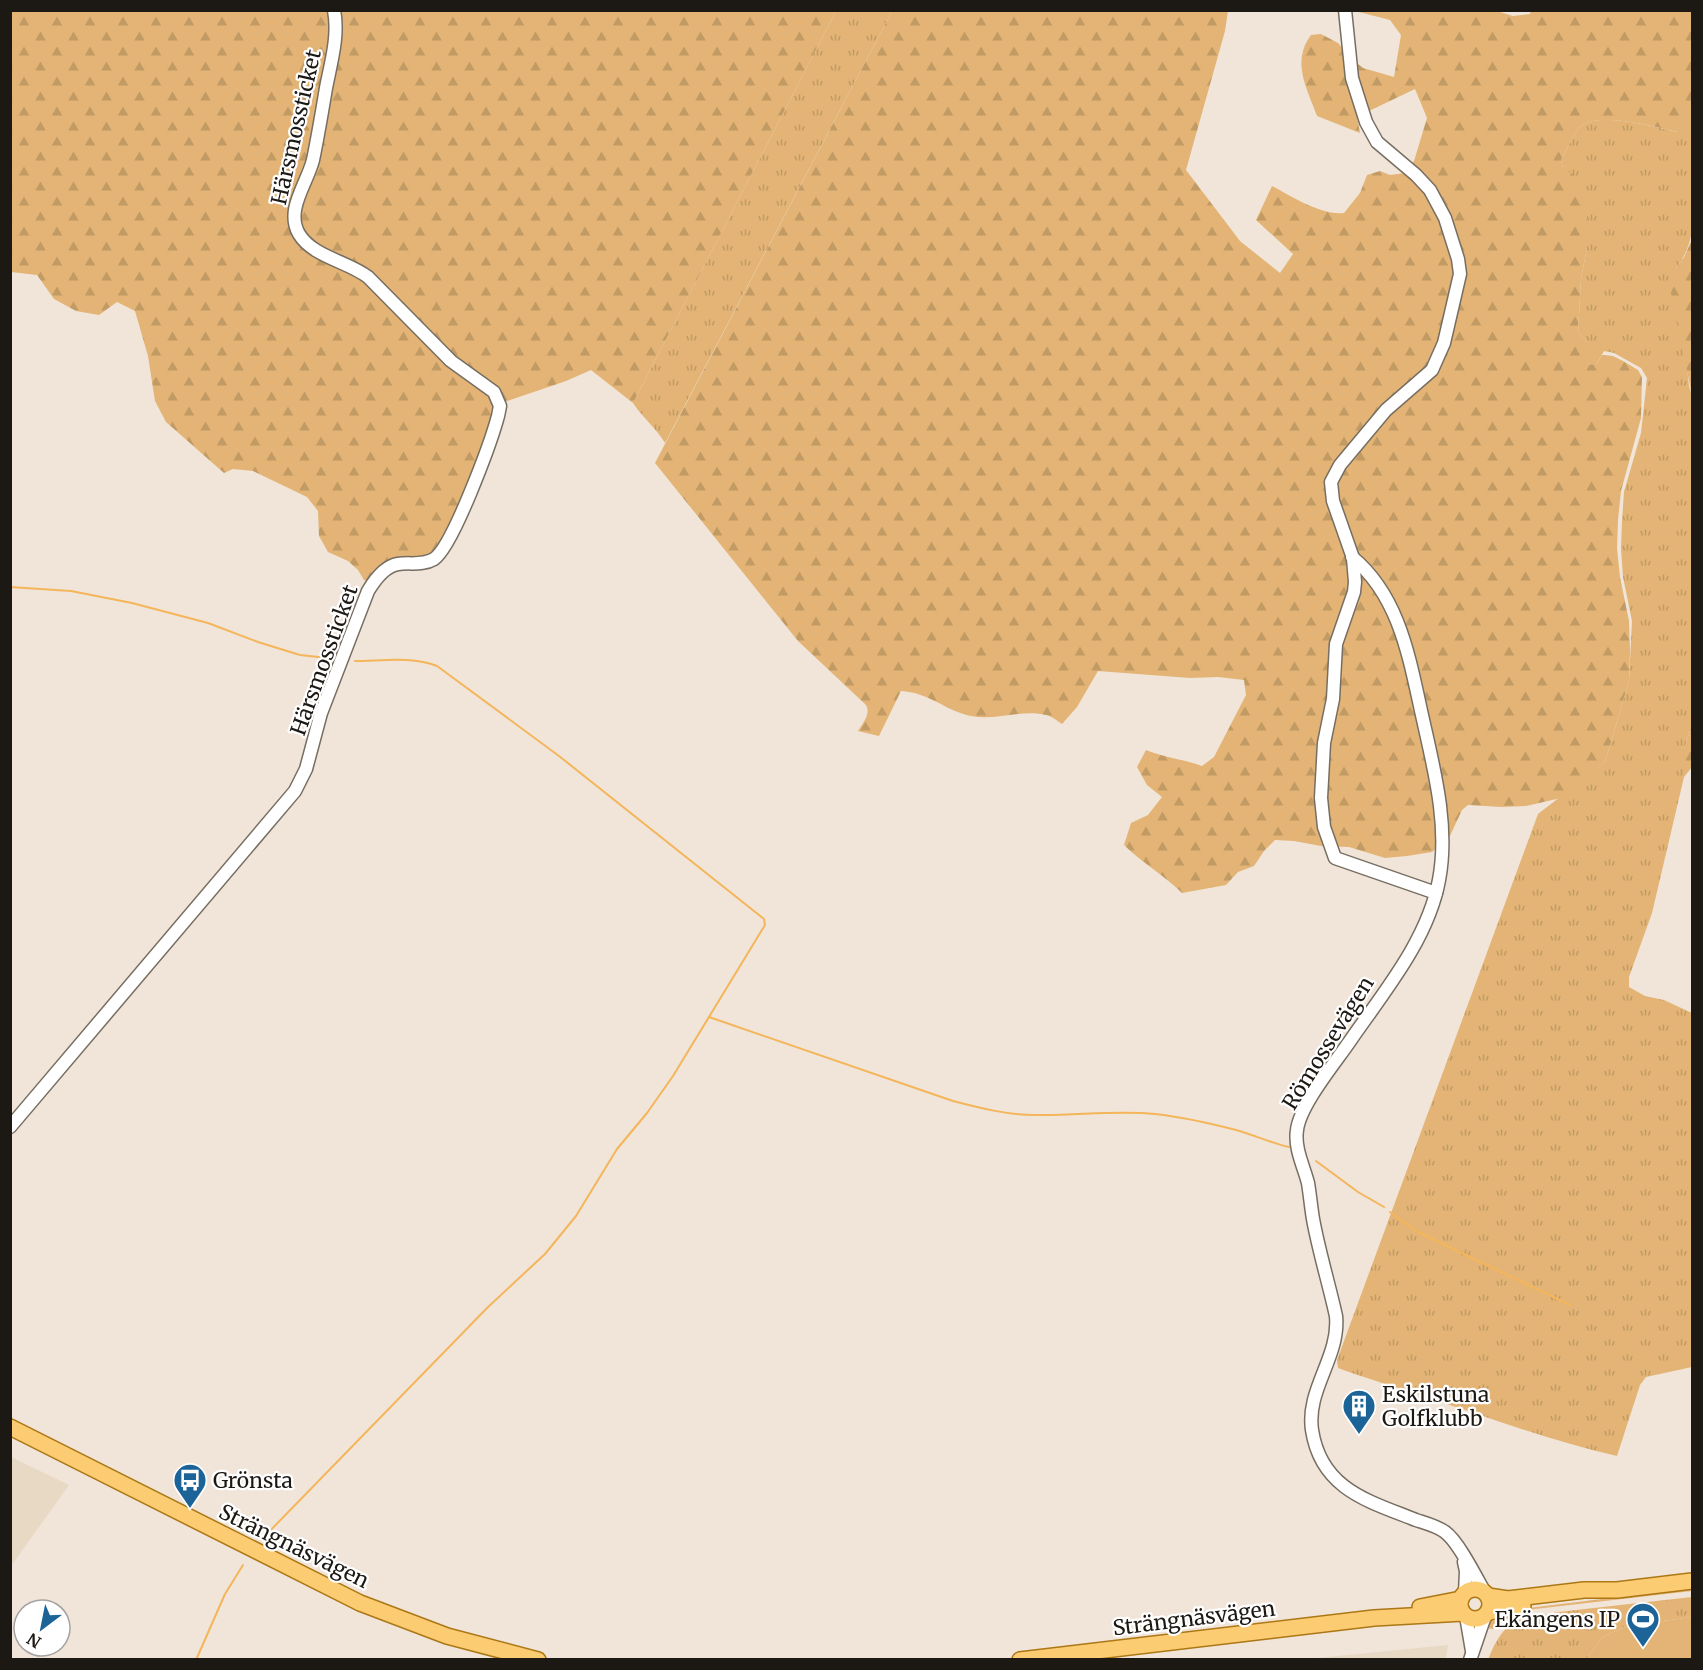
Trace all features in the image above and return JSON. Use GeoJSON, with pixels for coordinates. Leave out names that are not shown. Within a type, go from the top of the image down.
{"type":"FeatureCollection","features":[{"type":"Feature","properties":{"kind":"main road","name":"Strängnäsvägen"},"geometry":{"type":"LineString","coordinates":[[10,1427],[360,1603],[447,1636],[538,1659]]}},
{"type":"Feature","properties":{"kind":"main road"},"geometry":{"type":"LineString","coordinates":[[1617,1590],[1585,1599],[1511,1608],[1473,1620],[1464,1605],[1473,1589],[1508,1599],[1692,1581]]}},
{"type":"Feature","properties":{"kind":"main road"},"geometry":{"type":"LineString","coordinates":[[1486,1594],[1491,1605],[1487,1614]]}},
{"type":"Feature","properties":{"kind":"main road","name":"Strängnäsvägen"},"geometry":{"type":"LineString","coordinates":[[1020,1659],[1374,1618],[1464,1605]]}},
{"type":"Feature","properties":{"kind":"street","name":"Härsmossticket"},"geometry":{"type":"LineString","coordinates":[[10,1127],[295,791],[306,769],[321,713],[368,591],[376,579],[394,564],[424,563],[432,560],[445,547],[498,416],[500,406],[494,392],[452,361],[368,277],[356,268],[314,250],[299,234],[295,223],[296,204],[315,150],[335,42],[334,10]]}},
{"type":"Feature","properties":{"kind":"street"},"geometry":{"type":"LineString","coordinates":[[1345,10],[1352,78],[1366,122],[1377,142],[1430,190],[1445,218],[1458,259],[1460,274],[1444,343],[1432,370],[1386,410],[1334,474],[1331,482],[1333,501],[1352,557],[1355,582],[1336,644],[1333,699],[1324,743],[1321,798],[1324,827],[1335,858],[1436,893]]}},
{"type":"Feature","properties":{"kind":"street","name":"Römossevägen"},"geometry":{"type":"LineString","coordinates":[[1352,557],[1364,566],[1384,594],[1405,638],[1440,806],[1442,861],[1436,893],[1419,934],[1312,1097],[1297,1131],[1301,1163],[1308,1184],[1337,1330],[1335,1344],[1312,1407],[1311,1421],[1317,1450],[1330,1474],[1346,1489],[1370,1502],[1445,1532],[1457,1544],[1463,1558],[1486,1594]]}},
{"type":"Feature","properties":{"kind":"street"},"geometry":{"type":"LineString","coordinates":[[1463,1558],[1466,1571],[1464,1605],[1471,1655]]}},
{"type":"Feature","properties":{"kind":"street"},"geometry":{"type":"LineString","coordinates":[[1471,1655],[1487,1614]]}},
{"type":"Feature","properties":{"kind":"shaded area"},"geometry":{"type":"Polygon","coordinates":[[[11,1457],[69,1485],[11,1566],[11,1457]]]}},
{"type":"Feature","properties":{"kind":"shaded area"},"geometry":{"type":"Polygon","coordinates":[[[1448,1645],[1446,1659],[1307,1659],[1448,1645]]]}},
{"type":"Feature","properties":{"kind":"green space"},"geometry":{"type":"Polygon","coordinates":[[[1494,10],[1513,16],[1530,14],[1531,10],[1692,11],[1692,106],[1678,132],[1613,120],[1588,122],[1577,130],[1561,160],[1563,168],[1582,180],[1587,192],[1587,248],[1581,279],[1578,332],[1588,343],[1588,362],[1596,365],[1602,355],[1613,356],[1638,370],[1642,377],[1641,418],[1621,491],[1618,520],[1617,548],[1620,577],[1629,621],[1629,681],[1605,762],[1561,798],[1526,806],[1468,805],[1462,810],[1449,838],[1432,852],[1385,858],[1349,847],[1275,840],[1254,866],[1238,872],[1226,885],[1182,893],[1124,845],[1131,823],[1148,815],[1162,797],[1147,785],[1137,767],[1146,750],[1202,766],[1214,757],[1246,695],[1244,680],[1098,671],[1077,707],[1062,724],[1050,716],[1037,714],[971,716],[920,695],[901,691],[879,736],[858,731],[867,715],[866,705],[798,641],[655,463],[892,11],[1228,11],[1225,31],[1186,170],[1240,241],[1280,273],[1293,254],[1256,220],[1272,186],[1317,208],[1344,213],[1360,193],[1367,175],[1380,171],[1390,175],[1405,173],[1414,161],[1427,118],[1415,89],[1369,111],[1352,59],[1363,68],[1394,77],[1401,35],[1390,20],[1355,11],[1494,10]]]}},
{"type":"Feature","properties":{"kind":"green space"},"geometry":{"type":"Polygon","coordinates":[[[10,11],[333,11],[335,17],[304,182],[297,234],[352,268],[494,399],[497,414],[440,552],[407,562],[372,582],[364,580],[358,570],[348,561],[328,552],[319,536],[318,511],[307,497],[253,471],[233,469],[224,473],[166,422],[155,401],[148,356],[135,311],[117,302],[99,315],[76,311],[54,299],[37,275],[11,272],[10,11]]]}},
{"type":"Feature","properties":{"kind":"green space"},"geometry":{"type":"Polygon","coordinates":[[[338,11],[836,11],[633,403],[591,370],[504,402],[455,360],[367,271],[330,255],[302,232],[298,221],[338,11]]]}},
{"type":"Feature","properties":{"kind":"green space"},"geometry":{"type":"Polygon","coordinates":[[[836,11],[892,11],[665,443],[633,403],[836,11]]]}},
{"type":"Feature","properties":{"kind":"green space"},"geometry":{"type":"Polygon","coordinates":[[[1321,34],[1338,43],[1345,51],[1360,133],[1317,116],[1305,85],[1301,65],[1305,45],[1311,35],[1321,34]]]}},
{"type":"Feature","properties":{"kind":"green space"},"geometry":{"type":"Polygon","coordinates":[[[1692,106],[1692,230],[1687,250],[1676,268],[1689,386],[1692,395],[1692,724],[1684,749],[1684,777],[1652,913],[1629,977],[1629,987],[1645,996],[1664,1000],[1692,1013],[1692,1367],[1646,1377],[1640,1385],[1617,1456],[1544,1436],[1360,1376],[1338,1368],[1337,1360],[1538,814],[1605,762],[1629,681],[1632,621],[1623,577],[1622,521],[1624,492],[1641,433],[1647,378],[1641,368],[1614,353],[1604,351],[1596,365],[1588,362],[1588,343],[1578,332],[1581,279],[1587,248],[1587,192],[1563,168],[1561,160],[1577,130],[1588,122],[1613,120],[1677,132],[1692,106]]]}},
{"type":"Feature","properties":{"kind":"green space"},"geometry":{"type":"Polygon","coordinates":[[[1692,230],[1692,395],[1671,293],[1676,268],[1691,242],[1692,230]]]}},
{"type":"Feature","properties":{"kind":"green space"},"geometry":{"type":"Polygon","coordinates":[[[1692,724],[1692,767],[1684,777],[1684,749],[1692,724]]]}},
{"type":"Feature","properties":{"kind":"green space"},"geometry":{"type":"Polygon","coordinates":[[[1692,1588],[1692,1591],[1535,1609],[1513,1615],[1494,1629],[1486,1628],[1488,1620],[1511,1610],[1692,1588]]]}},
{"type":"Feature","properties":{"kind":"green space"},"geometry":{"type":"Polygon","coordinates":[[[1692,1597],[1692,1617],[1626,1626],[1603,1637],[1586,1659],[1488,1660],[1504,1631],[1519,1620],[1558,1612],[1692,1597]]]}},
{"type":"Feature","properties":{"kind":"green space","name":"Ekängens IP"},"geometry":{"type":"Polygon","coordinates":[[[1692,1617],[1692,1659],[1586,1659],[1603,1637],[1626,1626],[1692,1617]]]}},
{"type":"Feature","properties":{"kind":"waterway"},"geometry":{"type":"LineString","coordinates":[[10,587],[71,591],[132,603],[208,623],[300,655],[337,659]]}},
{"type":"Feature","properties":{"kind":"waterway"},"geometry":{"type":"LineString","coordinates":[[261,1540],[488,1307],[545,1254],[576,1216],[617,1149],[647,1113],[673,1076],[765,925],[764,919],[559,756],[437,666],[407,660],[355,661]]}},
{"type":"Feature","properties":{"kind":"waterway"},"geometry":{"type":"LineString","coordinates":[[709,1017],[953,1101],[983,1109],[1025,1115],[1125,1113],[1165,1115],[1236,1130],[1289,1147]]}},
{"type":"Feature","properties":{"kind":"waterway"},"geometry":{"type":"LineString","coordinates":[[1316,1161],[1358,1192],[1384,1207]]}},
{"type":"Feature","properties":{"kind":"waterway"},"geometry":{"type":"LineString","coordinates":[[1390,1212],[1416,1231],[1570,1305]]}},
{"type":"Feature","properties":{"kind":"waterway"},"geometry":{"type":"LineString","coordinates":[[196,1660],[225,1594],[243,1565]]}},
{"type":"Feature","properties":{"kind":"place","name":"Eskilstuna Golfklubb"},"geometry":{"type":"Point","coordinates":[1359,1435]}},
{"type":"Feature","properties":{"kind":"place","name":"Grönsta"},"geometry":{"type":"Point","coordinates":[190,1509]}},
{"type":"Feature","properties":{"kind":"place","name":"Ekängens IP"},"geometry":{"type":"Point","coordinates":[1643,1648]}}]}
